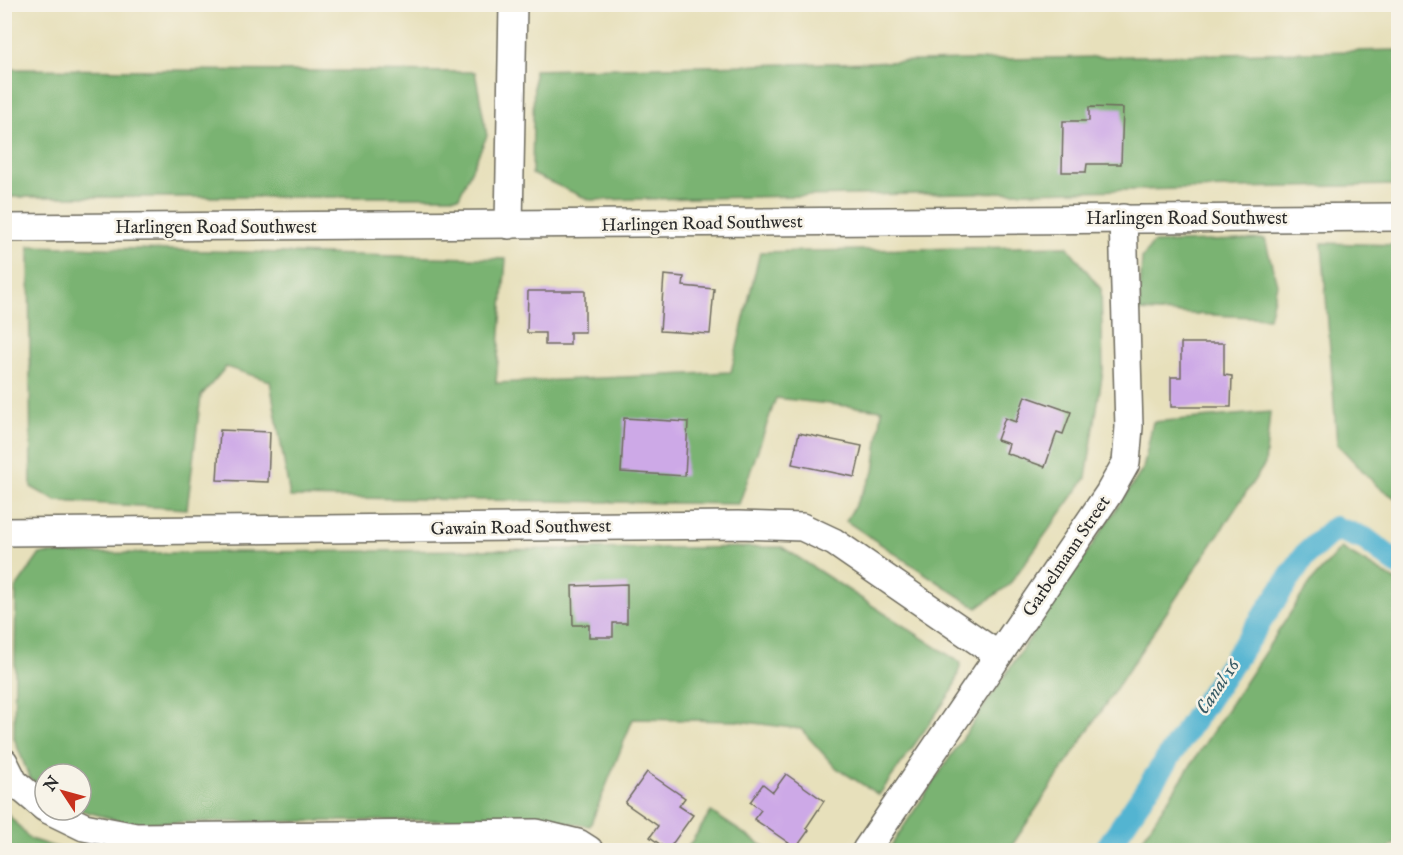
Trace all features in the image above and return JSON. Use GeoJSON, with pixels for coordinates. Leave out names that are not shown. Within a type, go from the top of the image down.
{"type":"FeatureCollection","features":[{"type":"Feature","properties":{"kind":"street"},"geometry":{"type":"LineString","coordinates":[[509,225],[513,4]]}},
{"type":"Feature","properties":{"kind":"street","name":"Harlingen Road Southwest"},"geometry":{"type":"LineString","coordinates":[[4,228],[1398,217]]}},
{"type":"Feature","properties":{"kind":"street","name":"Garbelmann Street"},"geometry":{"type":"LineString","coordinates":[[866,850],[1109,493],[1126,463],[1130,426],[1123,218]]}},
{"type":"Feature","properties":{"kind":"street","name":"Gawain Road Southwest"},"geometry":{"type":"LineString","coordinates":[[4,532],[738,525],[802,527],[834,543],[998,655]]}},
{"type":"Feature","properties":{"kind":"street"},"geometry":{"type":"LineString","coordinates":[[4,762],[14,782],[33,798]]}},
{"type":"Feature","properties":{"kind":"street"},"geometry":{"type":"LineString","coordinates":[[74,822],[84,827],[136,837],[537,833],[578,843],[589,850]]}},
{"type":"Feature","properties":{"kind":"green space"},"geometry":{"type":"Polygon","coordinates":[[[1398,50],[1398,185],[590,200],[532,174],[534,70],[1398,50]]]}},
{"type":"Feature","properties":{"kind":"green space"},"geometry":{"type":"Polygon","coordinates":[[[5,69],[475,72],[487,136],[459,197],[5,197],[5,69]]]}},
{"type":"Feature","properties":{"kind":"green space"},"geometry":{"type":"Polygon","coordinates":[[[1265,239],[1277,284],[1269,318],[1139,311],[1142,258],[1153,243],[1265,239]]]}},
{"type":"Feature","properties":{"kind":"green space"},"geometry":{"type":"Polygon","coordinates":[[[1322,243],[1398,245],[1398,500],[1377,486],[1337,444],[1322,243]]]}},
{"type":"Feature","properties":{"kind":"green space"},"geometry":{"type":"Polygon","coordinates":[[[29,246],[506,259],[496,383],[731,372],[760,252],[1067,246],[1101,289],[1103,370],[1086,478],[1009,585],[977,608],[846,521],[874,472],[882,410],[776,398],[739,504],[290,497],[270,381],[226,367],[201,396],[187,509],[56,501],[31,487],[29,246]]]}},
{"type":"Feature","properties":{"kind":"green space"},"geometry":{"type":"Polygon","coordinates":[[[1270,412],[1265,464],[1009,850],[888,850],[1143,469],[1153,422],[1270,412]]]}},
{"type":"Feature","properties":{"kind":"green space"},"geometry":{"type":"Polygon","coordinates":[[[782,547],[961,663],[953,690],[879,795],[835,767],[801,729],[738,721],[633,719],[590,826],[542,819],[127,823],[93,814],[93,762],[33,762],[33,781],[30,779],[14,738],[16,588],[40,554],[782,547]]]}},
{"type":"Feature","properties":{"kind":"green space"},"geometry":{"type":"Polygon","coordinates":[[[1341,548],[1398,582],[1398,841],[1387,850],[1135,850],[1310,583],[1341,548]]]}},
{"type":"Feature","properties":{"kind":"green space"},"geometry":{"type":"Polygon","coordinates":[[[4,810],[30,839],[64,850],[5,850],[4,810]]]}},
{"type":"Feature","properties":{"kind":"green space"},"geometry":{"type":"Polygon","coordinates":[[[711,812],[769,850],[686,850],[711,812]]]}},
{"type":"Feature","properties":{"kind":"building"},"geometry":{"type":"Polygon","coordinates":[[[1089,107],[1123,108],[1121,164],[1087,164],[1086,172],[1062,172],[1063,121],[1089,121],[1089,107]]]}},
{"type":"Feature","properties":{"kind":"building"},"geometry":{"type":"Polygon","coordinates":[[[664,275],[684,277],[683,286],[714,289],[710,334],[660,331],[664,275]]]}},
{"type":"Feature","properties":{"kind":"building"},"geometry":{"type":"Polygon","coordinates":[[[528,291],[585,291],[585,332],[570,332],[570,345],[545,345],[545,333],[527,333],[528,291]]]}},
{"type":"Feature","properties":{"kind":"building"},"geometry":{"type":"Polygon","coordinates":[[[1181,343],[1224,343],[1224,375],[1232,376],[1231,407],[1171,407],[1171,377],[1181,377],[1181,343]]]}},
{"type":"Feature","properties":{"kind":"building"},"geometry":{"type":"Polygon","coordinates":[[[1025,396],[1071,412],[1063,434],[1057,432],[1045,467],[1006,453],[1009,444],[997,440],[1005,418],[1016,422],[1025,396]]]}},
{"type":"Feature","properties":{"kind":"building"},"geometry":{"type":"Polygon","coordinates":[[[624,418],[688,422],[685,476],[621,472],[624,418]]]}},
{"type":"Feature","properties":{"kind":"building"},"geometry":{"type":"Polygon","coordinates":[[[220,430],[270,432],[268,482],[217,480],[220,430]]]}},
{"type":"Feature","properties":{"kind":"building"},"geometry":{"type":"Polygon","coordinates":[[[799,433],[862,446],[855,477],[792,464],[799,433]]]}},
{"type":"Feature","properties":{"kind":"building"},"geometry":{"type":"Polygon","coordinates":[[[627,584],[627,623],[613,623],[613,637],[589,637],[589,625],[573,625],[572,586],[627,584]]]}},
{"type":"Feature","properties":{"kind":"building"},"geometry":{"type":"Polygon","coordinates":[[[647,772],[685,798],[679,806],[693,815],[668,850],[650,837],[658,826],[625,803],[647,772]]]}},
{"type":"Feature","properties":{"kind":"building"},"geometry":{"type":"Polygon","coordinates":[[[786,774],[824,801],[806,828],[809,830],[796,848],[754,819],[761,810],[750,802],[763,784],[773,792],[786,774]]]}},
{"type":"Feature","properties":{"kind":"waterway","name":"Canal 16"},"geometry":{"type":"LineString","coordinates":[[1106,850],[1305,555],[1335,528],[1365,539],[1398,564]]}}]}
